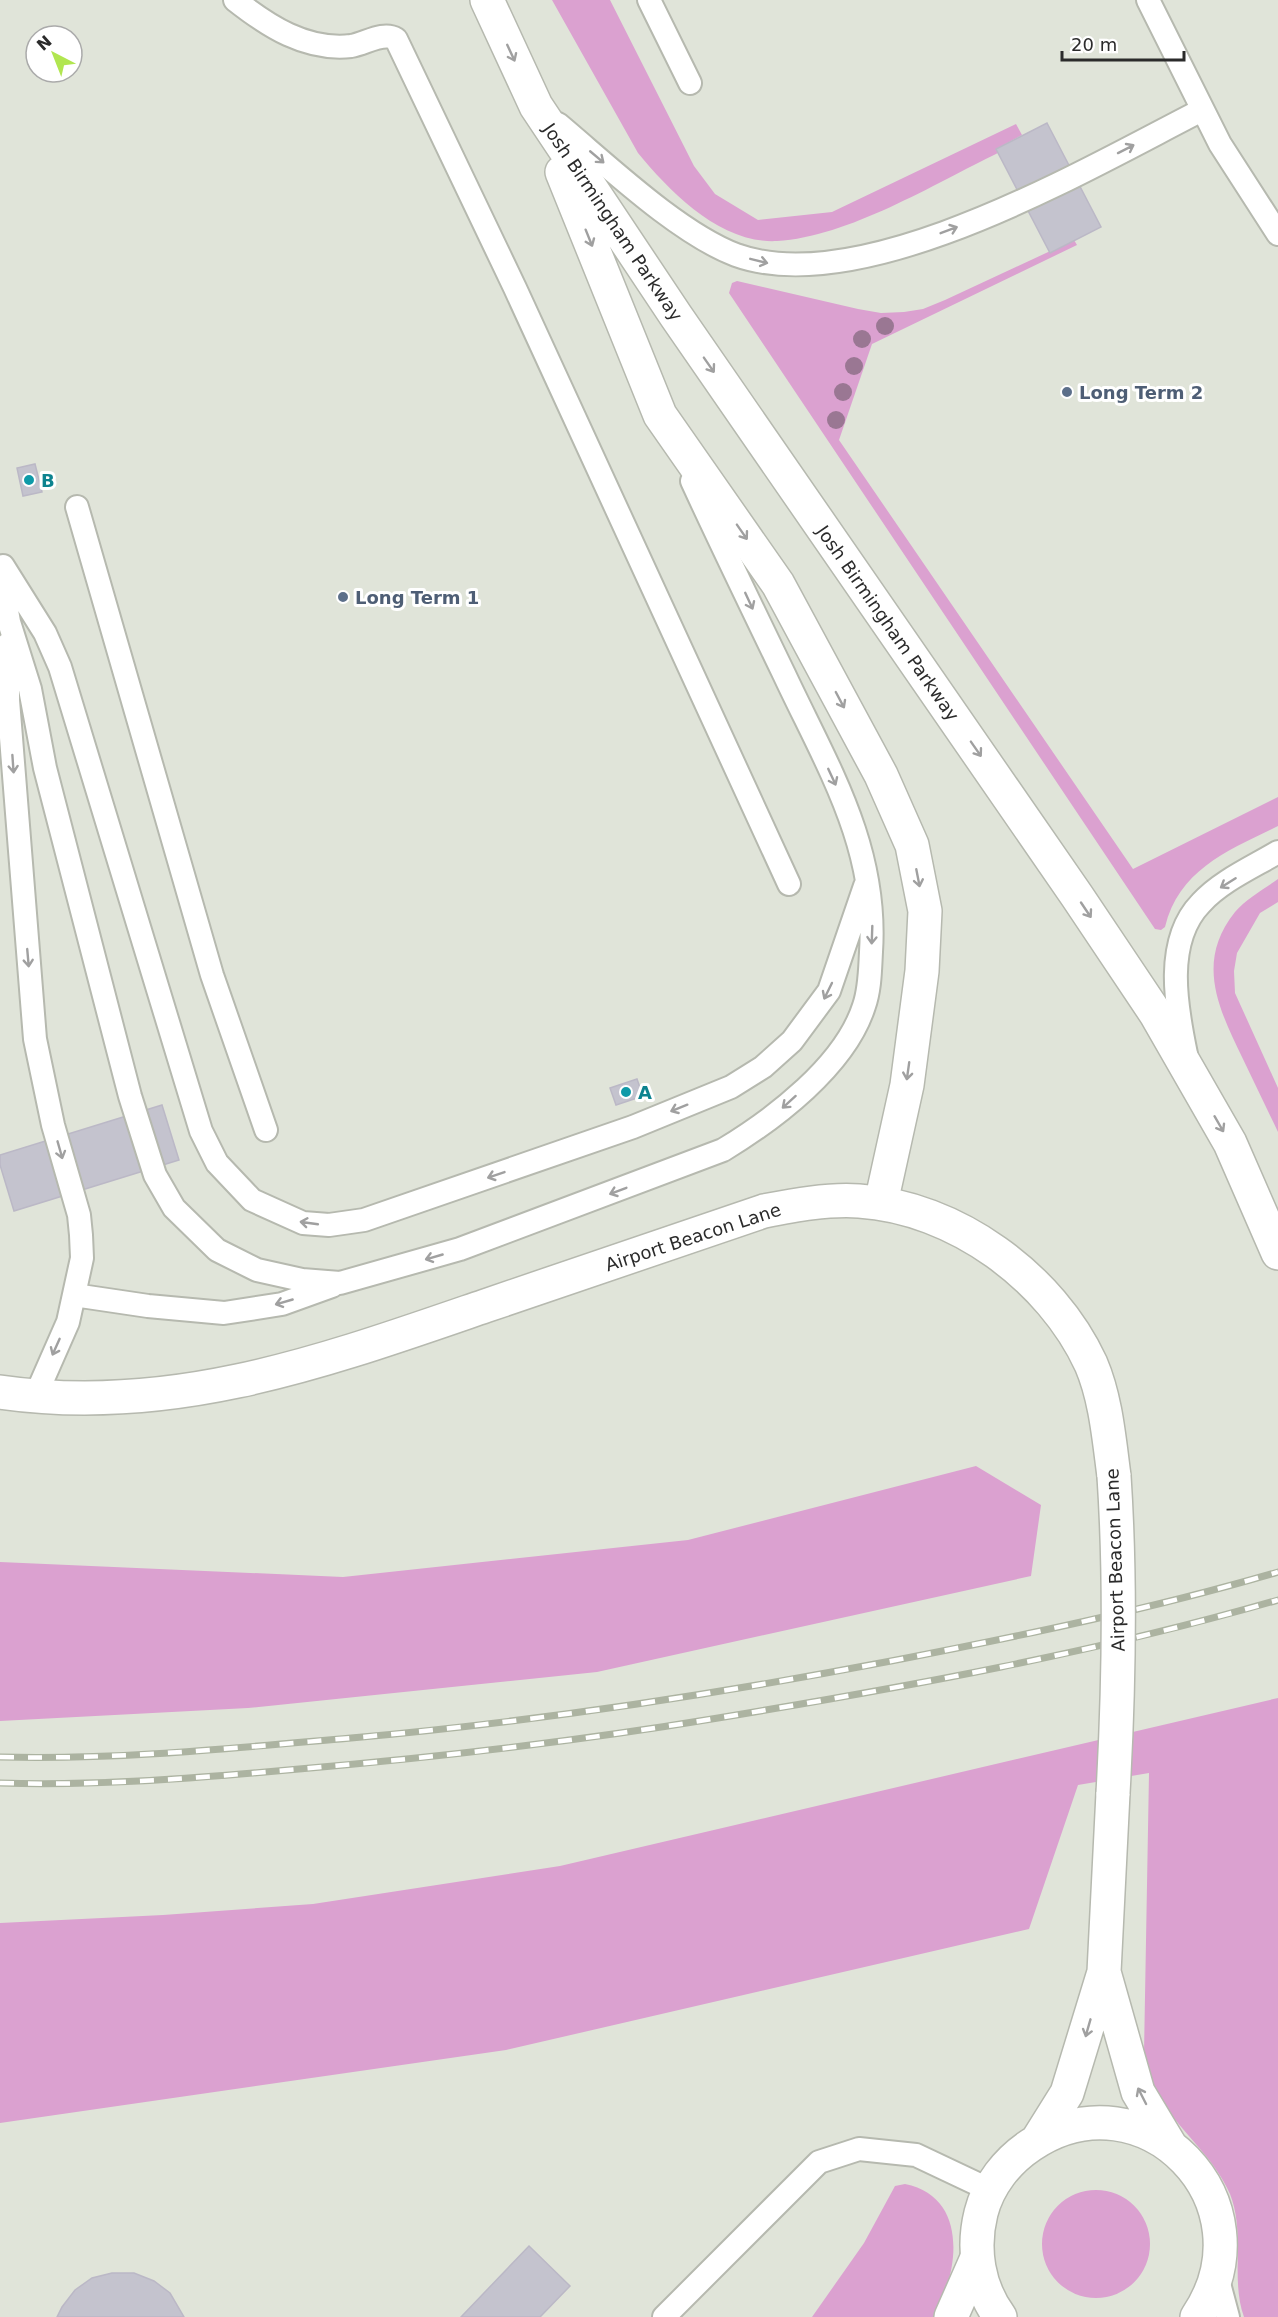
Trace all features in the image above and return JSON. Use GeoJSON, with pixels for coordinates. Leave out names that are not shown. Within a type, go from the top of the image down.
{"type":"FeatureCollection","features":[{"type":"Feature","properties":{"kind":"street","name":"Josh Birmingham Parkway"},"geometry":{"type":"LineString","coordinates":[[487,0],[536,106],[676,316],[1156,1014],[1230,1143],[1278,1253]]}},
{"type":"Feature","properties":{"kind":"street"},"geometry":{"type":"LineString","coordinates":[[536,106],[660,415],[778,584],[881,775],[912,845],[925,911],[922,971],[907,1085],[881,1203]]}},
{"type":"Feature","properties":{"kind":"street","name":"Airport Beacon Lane"},"geometry":{"type":"LineString","coordinates":[[0,1392],[35,1397],[149,1396],[249,1380],[328,1360],[764,1211],[831,1201],[881,1203],[910,1209],[949,1224],[987,1246],[1016,1269],[1060,1313],[1091,1366],[1105,1410],[1114,1476],[1119,1553],[1119,1682],[1104,1972],[1067,2093],[1037,2140]]}},
{"type":"Feature","properties":{"kind":"street","name":"Airport Beacon Lane"},"geometry":{"type":"LineString","coordinates":[[1104,1972],[1138,2091],[1171,2147]]}},
{"type":"Feature","properties":{"kind":"street"},"geometry":{"type":"LineString","coordinates":[[1000,2317],[988,2297],[977,2258],[979,2223],[990,2190],[1010,2162],[1037,2140],[1070,2127],[1105,2123],[1140,2130],[1171,2147],[1197,2172],[1214,2204],[1220,2223],[1221,2240],[1217,2276],[1197,2317]]}},
{"type":"Feature","properties":{"kind":"street"},"geometry":{"type":"LineString","coordinates":[[951,2317],[977,2258]]}},
{"type":"Feature","properties":{"kind":"lane"},"geometry":{"type":"LineString","coordinates":[[235,0],[278,31],[304,41],[350,46],[387,36],[396,39],[515,288],[789,884]]}},
{"type":"Feature","properties":{"kind":"lane"},"geometry":{"type":"LineString","coordinates":[[649,0],[690,83]]}},
{"type":"Feature","properties":{"kind":"lane"},"geometry":{"type":"LineString","coordinates":[[1148,0],[1220,144],[1278,234]]}},
{"type":"Feature","properties":{"kind":"lane"},"geometry":{"type":"LineString","coordinates":[[536,106],[643,195],[709,242],[736,255],[767,263],[798,266],[866,258],[902,248],[1010,206],[1202,110]]}},
{"type":"Feature","properties":{"kind":"lane"},"geometry":{"type":"LineString","coordinates":[[74,1295],[148,1306],[224,1313],[282,1304],[340,1283],[460,1250],[723,1150],[758,1128],[824,1069],[851,1035],[864,1006],[870,974],[873,929],[868,876],[850,814],[660,415]]}},
{"type":"Feature","properties":{"kind":"lane"},"geometry":{"type":"LineString","coordinates":[[77,507],[212,975],[266,1130]]}},
{"type":"Feature","properties":{"kind":"lane"},"geometry":{"type":"LineString","coordinates":[[0,561],[45,633],[60,667],[173,1044],[205,1139],[217,1163],[252,1200],[303,1223],[329,1225],[364,1220],[633,1127],[739,1082],[763,1067],[792,1041],[830,991],[868,876]]}},
{"type":"Feature","properties":{"kind":"lane"},"geometry":{"type":"LineString","coordinates":[[0,571],[9,621],[30,689],[45,768],[130,1096],[160,1188],[174,1208],[217,1250],[257,1270],[302,1280],[340,1283]]}},
{"type":"Feature","properties":{"kind":"lane"},"geometry":{"type":"LineString","coordinates":[[9,621],[8,700],[35,1039],[53,1125],[79,1215],[82,1258],[68,1322],[35,1397]]}},
{"type":"Feature","properties":{"kind":"lane"},"geometry":{"type":"LineString","coordinates":[[1190,1074],[1176,988],[1176,961],[1181,935],[1191,914],[1202,901],[1278,852]]}},
{"type":"Feature","properties":{"kind":"lane"},"geometry":{"type":"LineString","coordinates":[[664,2317],[819,2162],[860,2149],[916,2155],[990,2190]]}},
{"type":"Feature","properties":{"kind":"lane"},"geometry":{"type":"LineString","coordinates":[[1217,2276],[1228,2317]]}},
{"type":"Feature","properties":{"kind":"shaded area"},"geometry":{"type":"Polygon","coordinates":[[[0,0],[1278,0],[1278,2317],[0,2317],[0,0]]]}},
{"type":"Feature","properties":{"kind":"shaded area"},"geometry":{"type":"Polygon","coordinates":[[[552,0],[610,0],[694,166],[715,194],[758,220],[832,212],[1016,124],[1022,135],[996,149],[998,153],[861,220],[804,237],[777,241],[756,240],[717,225],[699,213],[666,184],[638,153],[552,0]]]}},
{"type":"Feature","properties":{"kind":"shaded area"},"geometry":{"type":"Polygon","coordinates":[[[1074,240],[1077,245],[872,344],[839,440],[1133,869],[1278,797],[1278,826],[1224,853],[1194,876],[1182,890],[1172,907],[1165,927],[1161,930],[1155,929],[729,293],[732,283],[737,281],[858,309],[881,313],[904,312],[923,309],[945,300],[1074,240]]]}},
{"type":"Feature","properties":{"kind":"shaded area"},"geometry":{"type":"Polygon","coordinates":[[[1278,879],[1278,902],[1260,913],[1237,953],[1234,971],[1235,993],[1278,1088],[1278,1132],[1233,1039],[1219,1003],[1214,967],[1216,949],[1223,931],[1235,912],[1250,898],[1278,879]]]}},
{"type":"Feature","properties":{"kind":"shaded area"},"geometry":{"type":"Polygon","coordinates":[[[976,1466],[1041,1505],[1031,1576],[597,1672],[248,1708],[0,1721],[0,1562],[343,1577],[688,1540],[976,1466]]]}},
{"type":"Feature","properties":{"kind":"shaded area"},"geometry":{"type":"Polygon","coordinates":[[[1278,1698],[1278,2317],[1244,2317],[1238,2287],[1237,2225],[1230,2194],[1217,2170],[1163,2103],[1153,2082],[1144,2053],[1149,1773],[1078,1785],[1029,1929],[506,2050],[0,2123],[0,1923],[163,1915],[313,1904],[560,1866],[1278,1698]]]}},
{"type":"Feature","properties":{"kind":"shaded area"},"geometry":{"type":"Polygon","coordinates":[[[905,2184],[926,2192],[940,2204],[949,2221],[953,2240],[953,2260],[949,2280],[933,2317],[812,2317],[864,2243],[895,2186],[905,2184]]]}},
{"type":"Feature","properties":{"kind":"shaded area"},"geometry":{"type":"Polygon","coordinates":[[[1096,2190],[1117,2194],[1134,2206],[1146,2223],[1150,2244],[1146,2265],[1134,2282],[1117,2294],[1096,2298],[1075,2294],[1058,2282],[1046,2265],[1042,2244],[1046,2223],[1058,2206],[1075,2194],[1096,2190]]]}},
{"type":"Feature","properties":{"kind":"building"},"geometry":{"type":"Polygon","coordinates":[[[1047,123],[1101,227],[1050,253],[996,149],[1047,123]]]}},
{"type":"Feature","properties":{"kind":"building","name":"B"},"geometry":{"type":"Polygon","coordinates":[[[35,464],[42,492],[23,496],[17,468],[35,464]]]}},
{"type":"Feature","properties":{"kind":"building","name":"A"},"geometry":{"type":"Polygon","coordinates":[[[637,1079],[643,1096],[616,1105],[610,1088],[637,1079]]]}},
{"type":"Feature","properties":{"kind":"building"},"geometry":{"type":"Polygon","coordinates":[[[162,1105],[179,1160],[14,1211],[0,1165],[0,1155],[162,1105]]]}},
{"type":"Feature","properties":{"kind":"building"},"geometry":{"type":"Polygon","coordinates":[[[529,2246],[570,2286],[540,2317],[461,2317],[529,2246]]]}},
{"type":"Feature","properties":{"kind":"building"},"geometry":{"type":"Polygon","coordinates":[[[112,2273],[134,2273],[154,2281],[170,2293],[184,2317],[57,2317],[75,2290],[92,2278],[112,2273]]]}},
{"type":"Feature","properties":{"kind":"railway"},"geometry":{"type":"LineString","coordinates":[[0,1757],[88,1757],[219,1749],[487,1724],[622,1706],[824,1673],[988,1642],[1134,1610],[1278,1572]]}},
{"type":"Feature","properties":{"kind":"railway"},"geometry":{"type":"LineString","coordinates":[[0,1783],[150,1781],[457,1754],[614,1734],[789,1706],[1000,1667],[1140,1636],[1278,1600]]}},
{"type":"Feature","properties":{"kind":"place","name":"Long Term 2"},"geometry":{"type":"Point","coordinates":[1067,392]}},
{"type":"Feature","properties":{"kind":"place","name":"B"},"geometry":{"type":"Point","coordinates":[29,480]}},
{"type":"Feature","properties":{"kind":"place","name":"Long Term 1"},"geometry":{"type":"Point","coordinates":[343,597]}},
{"type":"Feature","properties":{"kind":"place","name":"A"},"geometry":{"type":"Point","coordinates":[626,1092]}}]}
